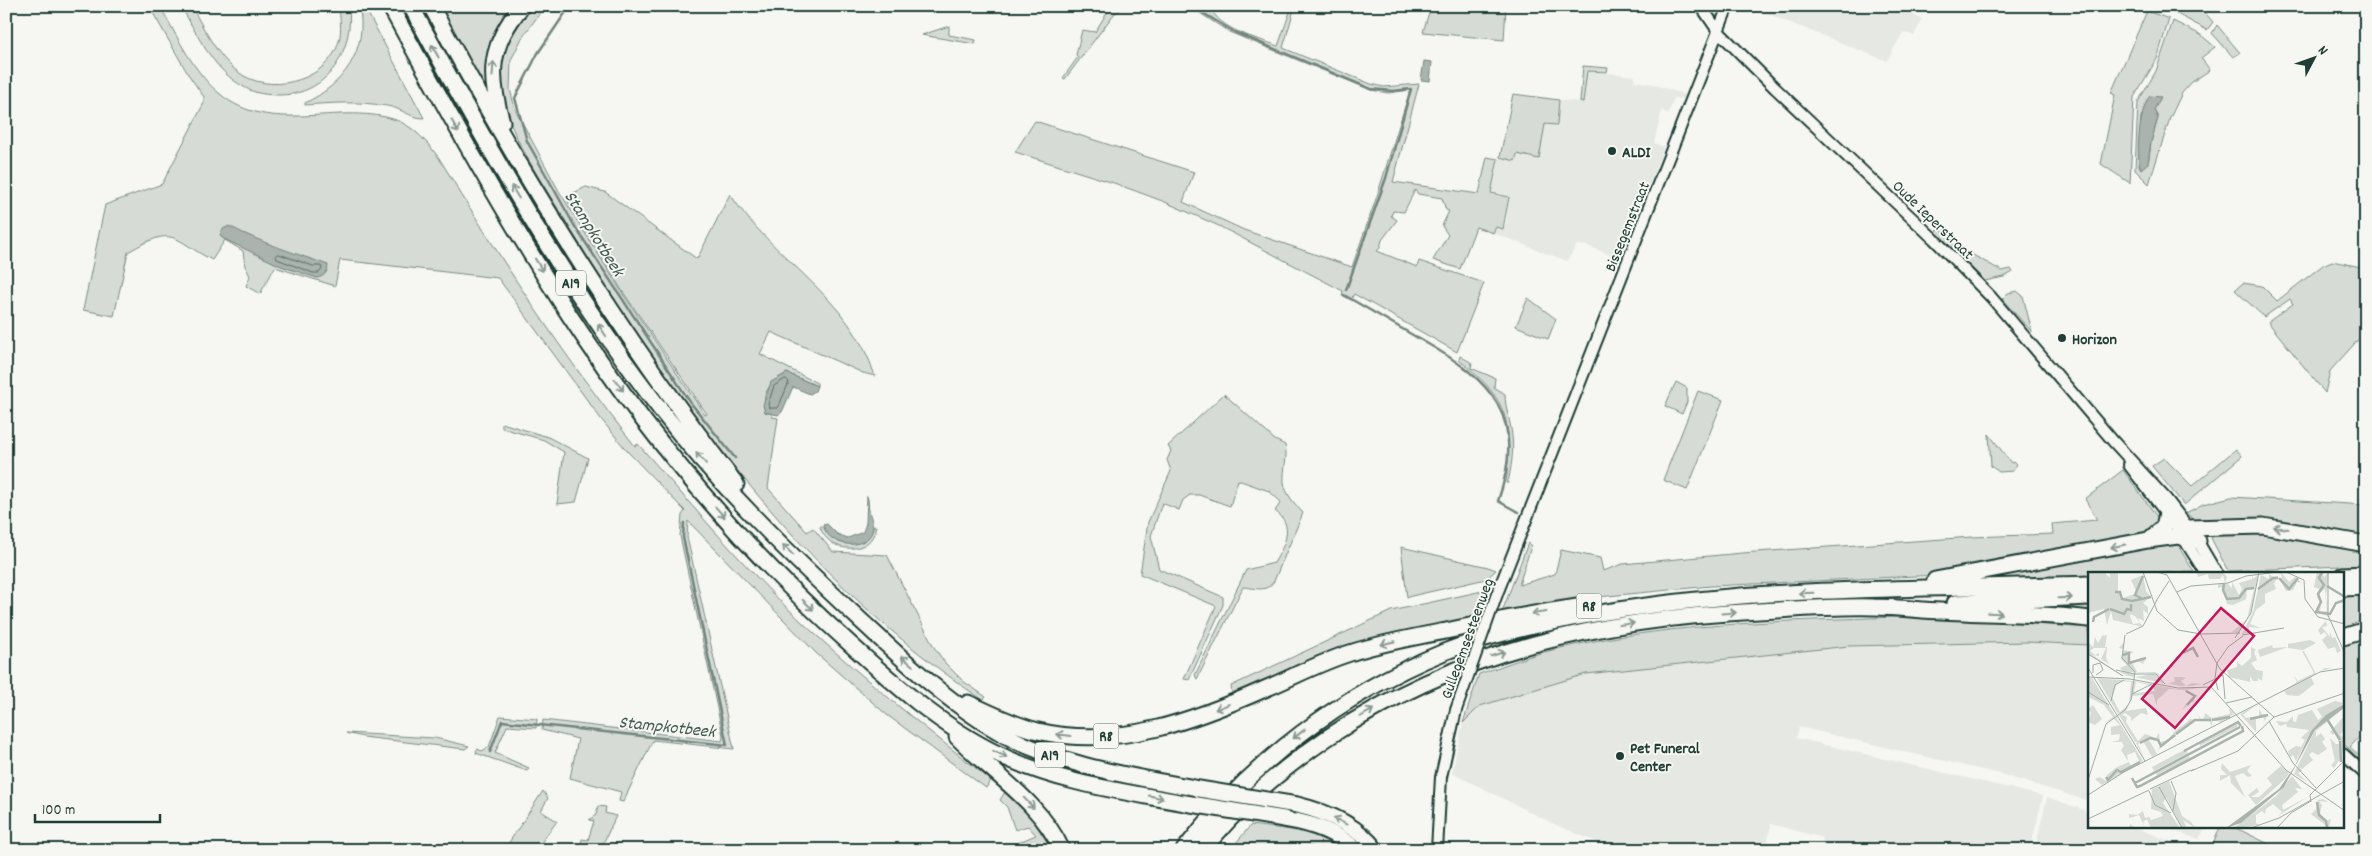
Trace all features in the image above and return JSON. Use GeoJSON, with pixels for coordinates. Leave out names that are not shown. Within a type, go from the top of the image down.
{"type":"FeatureCollection","features":[{"type":"Feature","properties":{"kind":"highway"},"geometry":{"type":"LineString","coordinates":[[378,6],[421,83],[443,104]]}},
{"type":"Feature","properties":{"kind":"highway","name":"A19"},"geometry":{"type":"LineString","coordinates":[[390,6],[443,104],[570,317],[653,432],[716,508],[773,571],[879,670],[942,721]]}},
{"type":"Feature","properties":{"kind":"highway","name":"A19"},"geometry":{"type":"LineString","coordinates":[[411,6],[494,156],[603,332],[666,417],[770,532],[848,609],[972,715],[1004,735],[1086,768],[1297,805],[1338,819],[1362,835],[1376,850]]}},
{"type":"Feature","properties":{"kind":"highway"},"geometry":{"type":"LineString","coordinates":[[431,6],[510,150],[609,308],[770,532]]}},
{"type":"Feature","properties":{"kind":"highway"},"geometry":{"type":"LineString","coordinates":[[510,150],[493,95],[492,75],[494,57],[505,32],[522,6]]}},
{"type":"Feature","properties":{"kind":"highway"},"geometry":{"type":"LineString","coordinates":[[2148,540],[2160,533],[2170,513]]}},
{"type":"Feature","properties":{"kind":"highway"},"geometry":{"type":"LineString","coordinates":[[2186,532],[2196,550],[2224,526]]}},
{"type":"Feature","properties":{"kind":"highway"},"geometry":{"type":"LineString","coordinates":[[1861,591],[1962,577],[2224,526],[2280,528],[2366,544]]}},
{"type":"Feature","properties":{"kind":"highway"},"geometry":{"type":"LineString","coordinates":[[2344,575],[2366,574]]}},
{"type":"Feature","properties":{"kind":"highway","name":"R8"},"geometry":{"type":"LineString","coordinates":[[1184,850],[1233,792],[1262,765],[1315,722],[1392,677],[1444,653],[1502,633],[1591,615],[1744,595],[2088,584]]}},
{"type":"Feature","properties":{"kind":"highway"},"geometry":{"type":"LineString","coordinates":[[2344,588],[2366,587]]}},
{"type":"Feature","properties":{"kind":"highway","name":"R8"},"geometry":{"type":"LineString","coordinates":[[944,692],[1007,720],[1038,731],[1066,735],[1123,735],[1150,732],[1179,723],[1267,688],[1321,662],[1394,642],[1524,615],[1619,601],[1732,591],[1744,595]]}},
{"type":"Feature","properties":{"kind":"highway","name":"R8"},"geometry":{"type":"LineString","coordinates":[[1203,850],[1237,810],[1304,754],[1347,725],[1404,692],[1455,669],[1533,643],[1608,626],[1680,616],[1843,606],[1876,607],[2088,597]]}},
{"type":"Feature","properties":{"kind":"highway"},"geometry":{"type":"LineString","coordinates":[[1876,607],[2088,619]]}},
{"type":"Feature","properties":{"kind":"highway"},"geometry":{"type":"LineString","coordinates":[[2344,638],[2366,630]]}},
{"type":"Feature","properties":{"kind":"highway"},"geometry":{"type":"LineString","coordinates":[[942,721],[998,754],[1052,776],[1318,827],[1337,836],[1355,850]]}},
{"type":"Feature","properties":{"kind":"highway"},"geometry":{"type":"LineString","coordinates":[[942,721],[981,762],[1032,806],[1046,823],[1062,850]]}},
{"type":"Feature","properties":{"kind":"highway"},"geometry":{"type":"LineString","coordinates":[[1216,850],[1236,822],[1284,771]]}},
{"type":"Feature","properties":{"kind":"street","name":"Oude Ieperstraat"},"geometry":{"type":"LineString","coordinates":[[1700,6],[1718,32],[1991,296],[2114,441],[2141,482],[2186,532]]}},
{"type":"Feature","properties":{"kind":"street","name":"Bissegemstraat"},"geometry":{"type":"LineString","coordinates":[[1556,443],[1728,6]]}},
{"type":"Feature","properties":{"kind":"street","name":"Gullegemsesteenweg"},"geometry":{"type":"LineString","coordinates":[[1436,850],[1441,777],[1456,710],[1497,594],[1556,443]]}},
{"type":"Feature","properties":{"kind":"street"},"geometry":{"type":"LineString","coordinates":[[2196,550],[2208,558],[2216,572]]}},
{"type":"Feature","properties":{"kind":"street"},"geometry":{"type":"LineString","coordinates":[[2196,550],[2205,572]]}},
{"type":"Feature","properties":{"kind":"street"},"geometry":{"type":"LineString","coordinates":[[2344,755],[2366,775]]}},
{"type":"Feature","properties":{"kind":"shaded area"},"geometry":{"type":"Polygon","coordinates":[[[149,6],[160,6],[186,53],[210,85],[220,94],[240,106],[261,113],[282,116],[371,115],[393,119],[407,125],[419,135],[439,158],[509,269],[582,377],[635,446],[638,444],[719,536],[783,604],[873,685],[991,780],[986,788],[887,715],[817,654],[688,521],[687,537],[734,749],[653,740],[623,802],[619,801],[621,792],[570,778],[578,739],[542,730],[543,720],[722,741],[723,736],[680,536],[682,515],[685,511],[628,452],[601,419],[498,278],[340,260],[335,286],[275,267],[260,294],[246,286],[250,276],[245,266],[243,251],[225,240],[212,260],[180,241],[165,237],[155,238],[128,252],[114,316],[83,310],[105,205],[162,184],[204,103],[204,97],[188,74],[149,6]]]}},
{"type":"Feature","properties":{"kind":"shaded area"},"geometry":{"type":"Polygon","coordinates":[[[181,6],[191,6],[213,44],[235,70],[257,81],[285,83],[300,80],[313,74],[324,65],[333,54],[339,41],[341,28],[339,6],[349,6],[347,38],[335,67],[313,87],[298,93],[281,95],[262,94],[244,87],[224,72],[207,51],[181,6]]]}},
{"type":"Feature","properties":{"kind":"shaded area"},"geometry":{"type":"Polygon","coordinates":[[[359,6],[364,6],[424,118],[377,104],[305,105],[305,103],[331,86],[350,64],[360,37],[359,6]]]}},
{"type":"Feature","properties":{"kind":"shaded area"},"geometry":{"type":"Polygon","coordinates":[[[440,6],[518,6],[489,97],[440,6]]]}},
{"type":"Feature","properties":{"kind":"shaded area"},"geometry":{"type":"Polygon","coordinates":[[[531,6],[545,6],[522,38],[511,60],[510,89],[515,109],[559,191],[621,291],[705,415],[707,414],[623,292],[565,197],[586,187],[605,192],[697,259],[730,194],[767,239],[830,301],[848,323],[864,348],[875,376],[863,373],[771,332],[760,354],[817,383],[817,386],[787,373],[768,388],[764,399],[765,412],[772,414],[772,417],[778,418],[768,488],[807,532],[813,528],[833,552],[887,555],[934,647],[945,663],[963,681],[986,697],[983,700],[918,653],[858,600],[801,544],[748,484],[698,420],[607,288],[545,188],[514,132],[506,113],[498,77],[500,58],[513,30],[531,6]]]}},
{"type":"Feature","properties":{"kind":"shaded area"},"geometry":{"type":"Polygon","coordinates":[[[1111,6],[1125,6],[1114,14],[1065,79],[1063,78],[1078,57],[1076,55],[1082,30],[1095,32],[1111,6]]]}},
{"type":"Feature","properties":{"kind":"shaded area"},"geometry":{"type":"Polygon","coordinates":[[[1189,6],[1209,6],[1221,22],[1239,32],[1278,46],[1292,6],[1295,6],[1283,48],[1371,84],[1384,87],[1419,84],[1393,182],[1479,194],[1487,157],[1498,159],[1491,193],[1509,197],[1503,229],[1496,227],[1493,233],[1476,227],[1460,269],[1433,260],[1448,235],[1442,226],[1449,211],[1446,210],[1442,198],[1418,194],[1415,190],[1404,212],[1393,211],[1391,216],[1397,220],[1382,240],[1377,251],[1417,267],[1419,261],[1484,283],[1457,352],[1354,294],[1351,300],[1342,295],[1343,291],[1219,226],[1165,202],[1114,183],[1015,152],[1035,121],[1194,172],[1183,202],[1244,230],[1352,267],[1377,196],[1410,90],[1388,93],[1371,90],[1229,32],[1189,6]]]}},
{"type":"Feature","properties":{"kind":"shaded area"},"geometry":{"type":"Polygon","coordinates":[[[1431,6],[1506,6],[1504,40],[1423,32],[1431,6]]]}},
{"type":"Feature","properties":{"kind":"shaded area"},"geometry":{"type":"Polygon","coordinates":[[[1766,6],[1917,6],[1914,15],[1922,19],[1914,36],[1903,32],[1887,61],[1763,12],[1766,6]]]}},
{"type":"Feature","properties":{"kind":"shaded area"},"geometry":{"type":"Polygon","coordinates":[[[2175,6],[2199,6],[2213,22],[2207,30],[2175,13],[2175,6]]]}},
{"type":"Feature","properties":{"kind":"shaded area"},"geometry":{"type":"Polygon","coordinates":[[[2147,11],[2169,19],[2157,59],[2134,97],[2130,183],[2101,164],[2115,95],[2111,93],[2147,11]]]}},
{"type":"Feature","properties":{"kind":"shaded area"},"geometry":{"type":"Polygon","coordinates":[[[2173,21],[2201,35],[2215,47],[2201,58],[2210,70],[2192,82],[2182,93],[2170,118],[2149,184],[2135,170],[2138,102],[2156,71],[2173,21]],[[2155,105],[2141,116],[2139,165],[2141,169],[2149,159],[2151,142],[2158,118],[2154,110],[2155,105]]]}},
{"type":"Feature","properties":{"kind":"shaded area"},"geometry":{"type":"Polygon","coordinates":[[[2217,25],[2240,53],[2233,57],[2212,33],[2217,25]]]}},
{"type":"Feature","properties":{"kind":"shaded area"},"geometry":{"type":"Polygon","coordinates":[[[949,26],[949,35],[976,40],[975,44],[922,35],[949,26]]]}},
{"type":"Feature","properties":{"kind":"shaded area"},"geometry":{"type":"Polygon","coordinates":[[[1583,66],[1608,68],[1607,72],[1587,71],[1583,103],[1580,102],[1583,66]]]}},
{"type":"Feature","properties":{"kind":"shaded area"},"geometry":{"type":"Polygon","coordinates":[[[1587,71],[1635,76],[1634,81],[1652,84],[1686,95],[1684,99],[1674,98],[1668,114],[1662,110],[1654,143],[1664,147],[1620,259],[1588,246],[1577,245],[1567,261],[1493,233],[1495,227],[1503,229],[1506,224],[1509,197],[1491,193],[1499,157],[1515,161],[1517,154],[1545,124],[1557,125],[1559,100],[1583,102],[1587,71]]]}},
{"type":"Feature","properties":{"kind":"shaded area"},"geometry":{"type":"Polygon","coordinates":[[[1513,94],[1559,100],[1557,125],[1545,124],[1539,159],[1517,154],[1515,161],[1500,157],[1513,94]]]}},
{"type":"Feature","properties":{"kind":"shaded area"},"geometry":{"type":"Polygon","coordinates":[[[1939,229],[1955,238],[1950,241],[1953,244],[2002,271],[2011,269],[2013,272],[2004,277],[1985,281],[1936,232],[1939,229]]]}},
{"type":"Feature","properties":{"kind":"shaded area"},"geometry":{"type":"Polygon","coordinates":[[[2332,261],[2366,268],[2366,331],[2330,371],[2325,393],[2268,322],[2293,304],[2290,299],[2264,317],[2235,290],[2243,283],[2262,286],[2277,301],[2323,265],[2332,261]]]}},
{"type":"Feature","properties":{"kind":"shaded area"},"geometry":{"type":"Polygon","coordinates":[[[2017,291],[2023,296],[2032,332],[2002,299],[2008,293],[2017,291]]]}},
{"type":"Feature","properties":{"kind":"shaded area"},"geometry":{"type":"Polygon","coordinates":[[[1528,298],[1556,319],[1548,339],[1516,326],[1528,298]]]}},
{"type":"Feature","properties":{"kind":"shaded area"},"geometry":{"type":"Polygon","coordinates":[[[1460,356],[1472,363],[1471,368],[1495,378],[1494,387],[1505,394],[1513,442],[1508,483],[1506,483],[1508,443],[1504,413],[1488,387],[1459,360],[1460,356]]]}},
{"type":"Feature","properties":{"kind":"shaded area"},"geometry":{"type":"Polygon","coordinates":[[[1676,382],[1687,388],[1687,402],[1682,414],[1665,406],[1676,382]]]}},
{"type":"Feature","properties":{"kind":"shaded area"},"geometry":{"type":"Polygon","coordinates":[[[1698,391],[1723,400],[1687,490],[1663,480],[1698,391]]]}},
{"type":"Feature","properties":{"kind":"shaded area"},"geometry":{"type":"Polygon","coordinates":[[[1224,394],[1275,440],[1285,445],[1284,477],[1286,491],[1303,513],[1274,581],[1271,585],[1264,588],[1243,587],[1197,679],[1195,675],[1246,570],[1274,563],[1282,549],[1286,536],[1285,522],[1275,511],[1281,502],[1269,491],[1238,480],[1230,506],[1199,495],[1190,495],[1183,500],[1179,510],[1162,503],[1151,536],[1159,569],[1223,597],[1223,605],[1189,680],[1184,679],[1216,606],[1140,574],[1148,522],[1171,471],[1167,460],[1171,451],[1168,446],[1224,394]]]}},
{"type":"Feature","properties":{"kind":"shaded area"},"geometry":{"type":"Polygon","coordinates":[[[502,423],[548,437],[588,458],[576,502],[557,504],[564,452],[544,440],[502,428],[502,423]]]}},
{"type":"Feature","properties":{"kind":"shaded area"},"geometry":{"type":"Polygon","coordinates":[[[1989,434],[2011,463],[2013,462],[2016,465],[2013,471],[1999,472],[1991,466],[1989,434]]]}},
{"type":"Feature","properties":{"kind":"shaded area"},"geometry":{"type":"Polygon","coordinates":[[[2236,449],[2242,456],[2184,505],[2152,466],[2164,458],[2192,486],[2236,449]]]}},
{"type":"Feature","properties":{"kind":"shaded area"},"geometry":{"type":"Polygon","coordinates":[[[2123,470],[2158,518],[2159,525],[2149,535],[1938,575],[1711,586],[1587,598],[1502,612],[1528,543],[1531,546],[1519,585],[1555,574],[1561,550],[1600,558],[1603,571],[1623,564],[1742,553],[1972,537],[2053,534],[2052,524],[2097,520],[2085,499],[2123,470]]]}},
{"type":"Feature","properties":{"kind":"shaded area"},"geometry":{"type":"Polygon","coordinates":[[[2231,497],[2366,505],[2366,538],[2197,522],[2186,513],[2203,504],[2231,497]]]}},
{"type":"Feature","properties":{"kind":"shaded area"},"geometry":{"type":"Polygon","coordinates":[[[823,525],[833,539],[848,544],[864,540],[873,526],[876,526],[873,536],[867,543],[859,547],[850,548],[840,547],[832,543],[820,527],[823,525]]]}},
{"type":"Feature","properties":{"kind":"shaded area"},"geometry":{"type":"Polygon","coordinates":[[[2245,531],[2366,550],[2366,565],[2228,571],[2211,538],[2218,533],[2245,531]]]}},
{"type":"Feature","properties":{"kind":"shaded area"},"geometry":{"type":"Polygon","coordinates":[[[2171,541],[2177,544],[2194,572],[2088,572],[2088,576],[1965,580],[2171,541]]]}},
{"type":"Feature","properties":{"kind":"shaded area"},"geometry":{"type":"Polygon","coordinates":[[[1401,547],[1496,570],[1486,579],[1407,597],[1401,547]]]}},
{"type":"Feature","properties":{"kind":"shaded area"},"geometry":{"type":"Polygon","coordinates":[[[1487,590],[1474,620],[1340,652],[1232,694],[1231,686],[1391,611],[1487,590]]]}},
{"type":"Feature","properties":{"kind":"shaded area"},"geometry":{"type":"Polygon","coordinates":[[[2366,595],[2366,623],[2344,629],[2344,597],[2366,595]]]}},
{"type":"Feature","properties":{"kind":"shaded area"},"geometry":{"type":"Polygon","coordinates":[[[2088,605],[2088,615],[1978,610],[2088,605]]]}},
{"type":"Feature","properties":{"kind":"shaded area"},"geometry":{"type":"Polygon","coordinates":[[[1900,617],[1965,619],[2088,628],[2088,645],[2027,642],[1849,646],[1586,674],[1480,706],[1463,723],[1479,674],[1519,660],[1587,642],[1632,635],[1676,629],[1766,622],[1900,617]]]}},
{"type":"Feature","properties":{"kind":"shaded area"},"geometry":{"type":"Polygon","coordinates":[[[2366,634],[2366,730],[2350,747],[2366,762],[2366,766],[2344,744],[2344,640],[2366,634]]]}},
{"type":"Feature","properties":{"kind":"shaded area"},"geometry":{"type":"Polygon","coordinates":[[[2027,642],[2088,645],[2088,801],[2000,774],[1799,727],[1796,738],[2043,796],[2030,850],[1826,850],[1822,848],[1823,838],[1771,824],[1766,850],[1617,850],[1556,825],[1452,773],[1463,723],[1480,706],[1586,674],[1849,646],[2027,642]]]}},
{"type":"Feature","properties":{"kind":"shaded area"},"geometry":{"type":"Polygon","coordinates":[[[500,716],[537,719],[536,728],[507,726],[495,753],[529,768],[527,771],[476,753],[477,749],[482,751],[489,747],[500,716]]]}},
{"type":"Feature","properties":{"kind":"shaded area"},"geometry":{"type":"Polygon","coordinates":[[[346,733],[435,738],[469,746],[465,749],[363,737],[346,733]]]}},
{"type":"Feature","properties":{"kind":"shaded area"},"geometry":{"type":"Polygon","coordinates":[[[543,791],[548,798],[541,811],[557,821],[536,850],[504,850],[543,791]]]}},
{"type":"Feature","properties":{"kind":"shaded area"},"geometry":{"type":"Polygon","coordinates":[[[1005,792],[1033,820],[1052,850],[1022,850],[1019,842],[1036,835],[1028,826],[1015,830],[1007,807],[1000,800],[1005,792]]]}},
{"type":"Feature","properties":{"kind":"shaded area"},"geometry":{"type":"Polygon","coordinates":[[[2047,797],[2088,812],[2088,828],[2136,828],[2193,850],[2035,850],[2047,797]]]}},
{"type":"Feature","properties":{"kind":"shaded area"},"geometry":{"type":"Polygon","coordinates":[[[598,806],[606,807],[605,813],[616,816],[600,850],[580,850],[582,839],[588,840],[594,821],[589,820],[596,815],[598,806]]]}},
{"type":"Feature","properties":{"kind":"shaded area"},"geometry":{"type":"Polygon","coordinates":[[[1251,825],[1297,831],[1318,838],[1340,850],[1230,850],[1251,825]]]}},
{"type":"Feature","properties":{"kind":"shaded area"},"geometry":{"type":"Polygon","coordinates":[[[2163,828],[2205,828],[2199,839],[2163,828]]]}},
{"type":"Feature","properties":{"kind":"shaded area"},"geometry":{"type":"Polygon","coordinates":[[[2220,828],[2236,828],[2281,850],[2256,850],[2246,845],[2243,850],[2211,850],[2220,828]]]}},
{"type":"Feature","properties":{"kind":"water"},"geometry":{"type":"Polygon","coordinates":[[[1424,61],[1432,62],[1430,81],[1421,80],[1424,61]]]}},
{"type":"Feature","properties":{"kind":"water"},"geometry":{"type":"Polygon","coordinates":[[[2150,96],[2161,97],[2154,110],[2158,118],[2151,142],[2148,163],[2141,169],[2138,153],[2141,120],[2146,102],[2150,96]]]}},
{"type":"Feature","properties":{"kind":"water"},"geometry":{"type":"Polygon","coordinates":[[[229,226],[266,243],[328,265],[328,268],[322,277],[317,278],[281,266],[222,238],[220,235],[223,229],[229,226]]]}},
{"type":"Feature","properties":{"kind":"water"},"geometry":{"type":"Polygon","coordinates":[[[787,373],[817,386],[815,391],[810,394],[793,387],[782,412],[778,415],[765,412],[763,405],[771,382],[787,373]]]}},
{"type":"Feature","properties":{"kind":"water"},"geometry":{"type":"Polygon","coordinates":[[[867,496],[873,524],[871,534],[866,540],[859,543],[842,543],[834,540],[827,533],[823,525],[827,524],[837,534],[848,538],[863,532],[866,523],[867,496]]]}},
{"type":"Feature","properties":{"kind":"waterway","name":"Stampkotbeek"},"geometry":{"type":"LineString","coordinates":[[570,6],[538,53],[515,98],[527,141],[574,225],[690,402],[735,458]]}},
{"type":"Feature","properties":{"kind":"waterway"},"geometry":{"type":"LineString","coordinates":[[1203,13],[1234,32],[1371,89],[1393,91],[1411,89],[1386,178],[1346,290]]}},
{"type":"Feature","properties":{"kind":"waterway"},"geometry":{"type":"LineString","coordinates":[[1344,295],[1448,356],[1485,387],[1498,404],[1505,424],[1508,446],[1506,472],[1498,501],[1518,512]]}},
{"type":"Feature","properties":{"kind":"waterway","name":"Stampkotbeek"},"geometry":{"type":"LineString","coordinates":[[490,752],[502,721],[727,745],[683,537],[684,523]]}},
{"type":"Feature","properties":{"kind":"waterway"},"geometry":{"type":"LineString","coordinates":[[1308,846],[1317,850]]}},
{"type":"Feature","properties":{"kind":"place","name":"ALDI"},"geometry":{"type":"Point","coordinates":[1612,151]}},
{"type":"Feature","properties":{"kind":"place","name":"Horizon"},"geometry":{"type":"Point","coordinates":[2062,338]}},
{"type":"Feature","properties":{"kind":"place","name":"Pet Funeral Center"},"geometry":{"type":"Point","coordinates":[1620,756]}}]}
